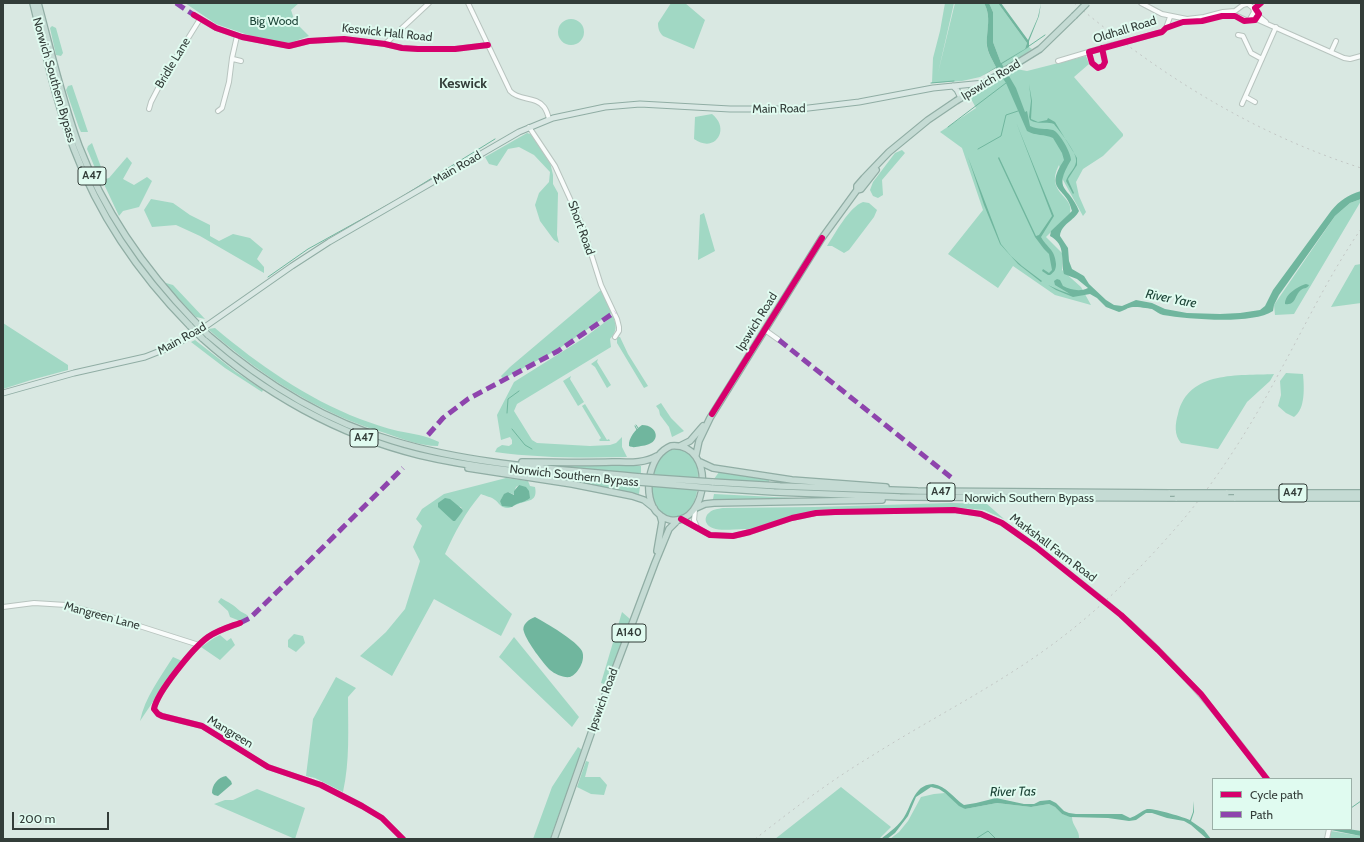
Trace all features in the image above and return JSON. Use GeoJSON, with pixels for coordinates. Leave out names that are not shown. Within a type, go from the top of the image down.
{"type":"FeatureCollection","features":[{"type":"Feature","properties":{"kind":"highway","name":"Norwich Southern Bypass"},"geometry":{"type":"LineString","coordinates":[[33,3],[59,106],[81,167],[109,222],[136,263],[168,303],[193,324],[234,365],[276,394],[315,416],[378,443],[419,455],[453,462],[525,471],[837,495],[963,498],[1361,498]]}},
{"type":"Feature","properties":{"kind":"highway","name":"Norwich Southern Bypass"},"geometry":{"type":"LineString","coordinates":[[38,3],[66,109],[81,151],[101,196],[144,263],[193,324]]}},
{"type":"Feature","properties":{"kind":"highway","name":"Ipswich Road"},"geometry":{"type":"LineString","coordinates":[[696,455],[699,441],[710,418],[822,238],[857,190],[861,189],[890,152],[928,120],[1040,49],[1087,3]]}},
{"type":"Feature","properties":{"kind":"highway","name":"Norwich Southern Bypass"},"geometry":{"type":"LineString","coordinates":[[205,336],[254,372],[318,411],[392,441],[432,452],[463,458],[639,480]]}},
{"type":"Feature","properties":{"kind":"highway","name":"Ipswich Road"},"geometry":{"type":"LineString","coordinates":[[680,446],[690,441],[710,418]]}},
{"type":"Feature","properties":{"kind":"highway","name":"A47"},"geometry":{"type":"LineString","coordinates":[[378,443],[407,454],[442,464],[572,484],[632,496],[644,500],[654,508]]}},
{"type":"Feature","properties":{"kind":"highway"},"geometry":{"type":"LineString","coordinates":[[680,446],[689,449],[696,455],[700,462],[702,486],[700,497],[695,509],[688,517],[680,520],[669,520],[660,515],[654,508],[650,481],[654,462],[657,456],[666,448],[680,446]]}},
{"type":"Feature","properties":{"kind":"highway","name":"A47"},"geometry":{"type":"LineString","coordinates":[[432,452],[498,461],[576,464],[638,462],[651,460],[657,456]]}},
{"type":"Feature","properties":{"kind":"highway","name":"A47"},"geometry":{"type":"LineString","coordinates":[[700,462],[713,468],[792,480],[848,485],[987,492]]}},
{"type":"Feature","properties":{"kind":"highway","name":"Norwich Southern Bypass"},"geometry":{"type":"LineString","coordinates":[[711,485],[856,490],[987,492],[1361,492]]}},
{"type":"Feature","properties":{"kind":"highway","name":"A47"},"geometry":{"type":"LineString","coordinates":[[695,509],[705,504],[714,503],[963,498]]}},
{"type":"Feature","properties":{"kind":"highway","name":"Ipswich Road"},"geometry":{"type":"LineString","coordinates":[[655,563],[662,522],[660,515]]}},
{"type":"Feature","properties":{"kind":"highway","name":"Ipswich Road"},"geometry":{"type":"LineString","coordinates":[[554,839],[594,725],[655,563],[669,529],[680,520]]}},
{"type":"Feature","properties":{"kind":"main road","name":"Main Road"},"geometry":{"type":"LineString","coordinates":[[3,392],[74,373],[145,357],[173,346],[199,331],[292,266],[330,242],[529,127],[549,119],[605,107],[628,105],[800,110],[858,102],[918,90],[986,82]]}},
{"type":"Feature","properties":{"kind":"main road"},"geometry":{"type":"LineString","coordinates":[[955,86],[963,97]]}},
{"type":"Feature","properties":{"kind":"street"},"geometry":{"type":"LineString","coordinates":[[385,44],[429,3]]}},
{"type":"Feature","properties":{"kind":"street"},"geometry":{"type":"LineString","coordinates":[[468,3],[510,91],[514,95],[533,100],[541,104],[549,119]]}},
{"type":"Feature","properties":{"kind":"street"},"geometry":{"type":"LineString","coordinates":[[1142,3],[1149,8],[1170,17],[1193,19],[1223,12],[1235,11],[1243,5],[1249,4],[1270,24]]}},
{"type":"Feature","properties":{"kind":"street"},"geometry":{"type":"LineString","coordinates":[[1250,19],[1258,3]]}},
{"type":"Feature","properties":{"kind":"street"},"geometry":{"type":"LineString","coordinates":[[1239,9],[1238,13],[1240,18]]}},
{"type":"Feature","properties":{"kind":"street"},"geometry":{"type":"LineString","coordinates":[[1218,14],[1235,15],[1246,20],[1256,19],[1344,58],[1350,59],[1361,56]]}},
{"type":"Feature","properties":{"kind":"street","name":"Keswick Hall Road"},"geometry":{"type":"LineString","coordinates":[[194,16],[216,28],[237,36],[289,46],[309,41],[344,39],[418,49],[455,49],[488,45]]}},
{"type":"Feature","properties":{"kind":"street","name":"Oldhall Road"},"geometry":{"type":"LineString","coordinates":[[1058,61],[1162,32],[1166,28],[1170,17]]}},
{"type":"Feature","properties":{"kind":"street","name":"Bridle Lane"},"geometry":{"type":"LineString","coordinates":[[150,109],[151,102],[164,77],[200,19]]}},
{"type":"Feature","properties":{"kind":"street"},"geometry":{"type":"LineString","coordinates":[[1242,104],[1276,27]]}},
{"type":"Feature","properties":{"kind":"street"},"geometry":{"type":"LineString","coordinates":[[1238,35],[1243,36],[1251,53],[1262,59]]}},
{"type":"Feature","properties":{"kind":"street"},"geometry":{"type":"LineString","coordinates":[[218,111],[222,108],[230,82],[237,36]]}},
{"type":"Feature","properties":{"kind":"street"},"geometry":{"type":"LineString","coordinates":[[1331,52],[1336,41]]}},
{"type":"Feature","properties":{"kind":"street"},"geometry":{"type":"LineString","coordinates":[[233,60],[241,60]]}},
{"type":"Feature","properties":{"kind":"street"},"geometry":{"type":"LineString","coordinates":[[1246,97],[1255,102]]}},
{"type":"Feature","properties":{"kind":"street","name":"Short Road"},"geometry":{"type":"LineString","coordinates":[[529,127],[555,166],[582,225],[601,285],[617,319],[619,327],[616,335],[622,337]]}},
{"type":"Feature","properties":{"kind":"street"},"geometry":{"type":"LineString","coordinates":[[765,330],[779,340]]}},
{"type":"Feature","properties":{"kind":"street"},"geometry":{"type":"LineString","coordinates":[[695,509],[694,520],[698,529]]}},
{"type":"Feature","properties":{"kind":"street","name":"Markshall Farm Road"},"geometry":{"type":"LineString","coordinates":[[680,520],[710,535],[733,536],[792,518],[816,513],[968,511],[994,518],[1013,530],[1098,596],[1144,636],[1201,694],[1266,778]]}},
{"type":"Feature","properties":{"kind":"street","name":"Mangreen Lane"},"geometry":{"type":"LineString","coordinates":[[3,607],[34,603],[66,605],[108,616],[199,645]]}},
{"type":"Feature","properties":{"kind":"street","name":"Mangreen"},"geometry":{"type":"LineString","coordinates":[[240,623],[222,629],[208,637],[199,645],[177,671],[158,699],[154,708],[158,714],[166,718],[202,726],[268,767],[320,784],[382,818],[403,839]]}},
{"type":"Feature","properties":{"kind":"street"},"geometry":{"type":"LineString","coordinates":[[1327,839],[1329,830]]}},
{"type":"Feature","properties":{"kind":"green space","name":"Big Wood"},"geometry":{"type":"Polygon","coordinates":[[[185,3],[299,3],[291,10],[295,22],[309,36],[290,43],[251,36],[216,24],[185,3]]]}},
{"type":"Feature","properties":{"kind":"green space"},"geometry":{"type":"Polygon","coordinates":[[[671,3],[685,3],[705,20],[694,49],[663,36],[660,31],[658,23],[671,3]]]}},
{"type":"Feature","properties":{"kind":"green space"},"geometry":{"type":"Polygon","coordinates":[[[945,3],[954,3],[938,73],[955,3],[984,3],[988,14],[987,47],[996,67],[980,77],[962,81],[932,83],[933,58],[945,3]]]}},
{"type":"Feature","properties":{"kind":"green space"},"geometry":{"type":"Polygon","coordinates":[[[989,3],[998,3],[1027,43],[1025,49],[1029,47],[1032,49],[1004,68],[1002,64],[1019,53],[1001,63],[993,42],[993,12],[989,3]]]}},
{"type":"Feature","properties":{"kind":"green space"},"geometry":{"type":"Polygon","coordinates":[[[571,19],[580,23],[584,32],[580,41],[571,45],[562,41],[558,32],[562,23],[571,19]]]}},
{"type":"Feature","properties":{"kind":"green space"},"geometry":{"type":"Polygon","coordinates":[[[52,26],[56,28],[63,53],[61,56],[56,55],[50,28],[52,26]]]}},
{"type":"Feature","properties":{"kind":"green space"},"geometry":{"type":"Polygon","coordinates":[[[1086,56],[1089,64],[1074,77],[1123,134],[1123,136],[1103,156],[1083,169],[1076,182],[1079,196],[1086,212],[1083,216],[1063,180],[1059,165],[1055,174],[1055,182],[1057,188],[1068,202],[1070,213],[1046,237],[1062,253],[1062,270],[1081,287],[1091,305],[1055,295],[1013,266],[998,288],[948,254],[983,210],[962,148],[940,132],[976,108],[970,97],[1016,69],[1027,71],[1086,56]]]}},
{"type":"Feature","properties":{"kind":"green space"},"geometry":{"type":"Polygon","coordinates":[[[72,85],[88,132],[81,132],[66,90],[68,86],[72,85]]]}},
{"type":"Feature","properties":{"kind":"green space"},"geometry":{"type":"Polygon","coordinates":[[[712,114],[718,120],[720,126],[718,138],[714,142],[708,144],[694,139],[695,117],[712,114]]]}},
{"type":"Feature","properties":{"kind":"green space"},"geometry":{"type":"Polygon","coordinates":[[[527,133],[533,135],[550,162],[553,175],[553,184],[558,193],[557,235],[559,243],[554,240],[540,221],[535,205],[539,193],[549,182],[550,172],[534,155],[519,147],[508,149],[497,166],[489,164],[485,157],[527,133]]]}},
{"type":"Feature","properties":{"kind":"green space"},"geometry":{"type":"Polygon","coordinates":[[[92,143],[104,175],[100,180],[87,149],[92,143]]]}},
{"type":"Feature","properties":{"kind":"green space"},"geometry":{"type":"Polygon","coordinates":[[[902,150],[905,153],[882,180],[883,195],[878,198],[873,196],[870,190],[873,182],[895,153],[902,150]]]}},
{"type":"Feature","properties":{"kind":"green space"},"geometry":{"type":"Polygon","coordinates":[[[127,157],[132,163],[123,179],[134,185],[147,177],[152,181],[139,207],[123,211],[119,216],[102,180],[109,178],[127,157]]]}},
{"type":"Feature","properties":{"kind":"green space"},"geometry":{"type":"Polygon","coordinates":[[[151,199],[173,203],[190,215],[210,225],[210,236],[219,241],[233,234],[250,238],[263,249],[257,259],[264,267],[264,273],[200,236],[176,225],[152,227],[144,210],[151,199]]]}},
{"type":"Feature","properties":{"kind":"green space"},"geometry":{"type":"Polygon","coordinates":[[[1361,199],[1294,314],[1275,315],[1274,305],[1335,216],[1350,203],[1361,199]]]}},
{"type":"Feature","properties":{"kind":"green space"},"geometry":{"type":"Polygon","coordinates":[[[863,202],[869,203],[877,210],[874,217],[849,250],[844,253],[832,246],[827,246],[848,215],[853,209],[863,202]]]}},
{"type":"Feature","properties":{"kind":"green space"},"geometry":{"type":"Polygon","coordinates":[[[704,213],[715,251],[698,260],[700,215],[704,213]]]}},
{"type":"Feature","properties":{"kind":"green space"},"geometry":{"type":"Polygon","coordinates":[[[1361,264],[1361,303],[1331,307],[1355,265],[1361,264]]]}},
{"type":"Feature","properties":{"kind":"green space"},"geometry":{"type":"Polygon","coordinates":[[[165,284],[173,285],[205,319],[196,317],[165,284]]]}},
{"type":"Feature","properties":{"kind":"green space"},"geometry":{"type":"Polygon","coordinates":[[[601,290],[613,312],[557,350],[503,379],[501,376],[510,367],[601,290]]]}},
{"type":"Feature","properties":{"kind":"green space"},"geometry":{"type":"Polygon","coordinates":[[[613,316],[616,328],[610,339],[611,347],[517,404],[514,411],[532,440],[537,443],[590,446],[610,445],[616,443],[622,437],[622,447],[627,457],[561,457],[495,452],[497,448],[502,445],[509,446],[512,444],[510,437],[501,440],[497,415],[514,382],[584,338],[613,316]]]}},
{"type":"Feature","properties":{"kind":"green space"},"geometry":{"type":"Polygon","coordinates":[[[3,323],[68,365],[68,370],[3,389],[3,323]]]}},
{"type":"Feature","properties":{"kind":"green space"},"geometry":{"type":"Polygon","coordinates":[[[215,328],[266,368],[302,391],[340,411],[393,430],[429,438],[439,442],[438,446],[411,442],[366,427],[310,402],[274,380],[240,356],[208,329],[215,328]]]}},
{"type":"Feature","properties":{"kind":"green space"},"geometry":{"type":"Polygon","coordinates":[[[617,337],[620,337],[628,354],[648,386],[644,388],[617,343],[617,337]]]}},
{"type":"Feature","properties":{"kind":"green space"},"geometry":{"type":"Polygon","coordinates":[[[195,340],[236,372],[263,390],[262,392],[225,368],[191,342],[195,340]]]}},
{"type":"Feature","properties":{"kind":"green space"},"geometry":{"type":"Polygon","coordinates":[[[598,359],[597,362],[611,385],[607,388],[595,367],[591,364],[598,359]]]}},
{"type":"Feature","properties":{"kind":"green space"},"geometry":{"type":"Polygon","coordinates":[[[1286,373],[1303,374],[1304,391],[1301,409],[1294,417],[1286,413],[1278,406],[1281,395],[1280,381],[1286,373]]]}},
{"type":"Feature","properties":{"kind":"green space"},"geometry":{"type":"Polygon","coordinates":[[[1274,374],[1270,381],[1247,402],[1218,449],[1181,443],[1177,436],[1177,418],[1184,400],[1192,389],[1217,378],[1274,374]]]}},
{"type":"Feature","properties":{"kind":"green space"},"geometry":{"type":"Polygon","coordinates":[[[571,376],[570,379],[584,402],[578,406],[563,381],[571,376]]]}},
{"type":"Feature","properties":{"kind":"green space"},"geometry":{"type":"Polygon","coordinates":[[[661,403],[671,418],[684,431],[672,437],[669,427],[660,415],[656,406],[661,403]]]}},
{"type":"Feature","properties":{"kind":"green space"},"geometry":{"type":"Polygon","coordinates":[[[585,404],[607,440],[609,439],[610,441],[599,440],[601,438],[582,406],[585,404]]]}},
{"type":"Feature","properties":{"kind":"green space"},"geometry":{"type":"Polygon","coordinates":[[[675,449],[688,453],[695,461],[698,471],[697,492],[693,505],[685,514],[679,517],[672,517],[664,514],[657,508],[652,490],[652,480],[657,462],[661,455],[675,449]]]}},
{"type":"Feature","properties":{"kind":"green space"},"geometry":{"type":"Polygon","coordinates":[[[545,465],[641,466],[641,474],[546,466],[545,465]]]}},
{"type":"Feature","properties":{"kind":"green space"},"geometry":{"type":"Polygon","coordinates":[[[719,472],[769,480],[769,482],[714,479],[719,472]]]}},
{"type":"Feature","properties":{"kind":"green space"},"geometry":{"type":"Polygon","coordinates":[[[525,475],[640,487],[639,494],[525,475]]]}},
{"type":"Feature","properties":{"kind":"green space"},"geometry":{"type":"Polygon","coordinates":[[[506,478],[528,481],[530,486],[535,487],[536,492],[534,498],[513,506],[527,500],[519,485],[516,487],[514,492],[515,495],[508,492],[504,495],[500,501],[512,507],[509,508],[505,508],[494,499],[481,494],[461,523],[445,554],[512,614],[501,636],[434,599],[392,676],[360,656],[386,632],[405,609],[420,561],[413,547],[422,526],[416,519],[422,509],[444,494],[506,478]],[[438,503],[453,521],[463,511],[461,507],[438,503]]]}},
{"type":"Feature","properties":{"kind":"green space"},"geometry":{"type":"Polygon","coordinates":[[[714,494],[794,498],[794,499],[713,499],[714,494]]]}},
{"type":"Feature","properties":{"kind":"green space"},"geometry":{"type":"Polygon","coordinates":[[[951,503],[987,504],[1004,519],[984,510],[951,507],[816,511],[791,517],[751,530],[714,529],[706,522],[707,515],[715,509],[723,508],[951,503]]]}},
{"type":"Feature","properties":{"kind":"green space"},"geometry":{"type":"Polygon","coordinates":[[[221,598],[248,616],[240,621],[230,617],[228,611],[218,602],[221,598]]]}},
{"type":"Feature","properties":{"kind":"green space"},"geometry":{"type":"Polygon","coordinates":[[[622,612],[630,619],[609,678],[604,684],[601,683],[622,612]]]}},
{"type":"Feature","properties":{"kind":"green space"},"geometry":{"type":"Polygon","coordinates":[[[294,634],[303,636],[305,643],[296,652],[288,647],[288,640],[294,634]]]}},
{"type":"Feature","properties":{"kind":"green space"},"geometry":{"type":"Polygon","coordinates":[[[220,635],[227,641],[231,638],[235,645],[220,660],[201,647],[220,635]]]}},
{"type":"Feature","properties":{"kind":"green space"},"geometry":{"type":"Polygon","coordinates":[[[514,637],[579,717],[572,727],[499,657],[514,637]]]}},
{"type":"Feature","properties":{"kind":"green space"},"geometry":{"type":"Polygon","coordinates":[[[173,657],[182,661],[140,721],[149,696],[173,657]]]}},
{"type":"Feature","properties":{"kind":"green space"},"geometry":{"type":"Polygon","coordinates":[[[336,677],[356,688],[348,697],[348,757],[343,792],[315,778],[306,776],[313,719],[336,677]]]}},
{"type":"Feature","properties":{"kind":"green space"},"geometry":{"type":"Polygon","coordinates":[[[578,747],[582,750],[550,839],[533,839],[552,787],[578,747]]]}},
{"type":"Feature","properties":{"kind":"green space"},"geometry":{"type":"Polygon","coordinates":[[[586,761],[589,762],[585,777],[600,777],[607,785],[604,795],[591,794],[577,787],[586,761]]]}},
{"type":"Feature","properties":{"kind":"green space"},"geometry":{"type":"Polygon","coordinates":[[[841,787],[891,827],[879,839],[775,839],[841,787]]]}},
{"type":"Feature","properties":{"kind":"green space"},"geometry":{"type":"Polygon","coordinates":[[[257,789],[305,808],[295,839],[214,804],[225,800],[233,800],[257,789]]]}},
{"type":"Feature","properties":{"kind":"green space"},"geometry":{"type":"Polygon","coordinates":[[[945,793],[965,809],[997,803],[1031,807],[1049,804],[1055,807],[1062,814],[1072,817],[1079,839],[890,839],[899,832],[908,821],[921,797],[945,793]]]}},
{"type":"Feature","properties":{"kind":"green space"},"geometry":{"type":"Polygon","coordinates":[[[1331,831],[1361,836],[1361,839],[1330,839],[1331,831]]]}},
{"type":"Feature","properties":{"kind":"shaded area"},"geometry":{"type":"Polygon","coordinates":[[[984,3],[989,3],[993,12],[993,42],[1001,63],[1025,49],[1027,43],[998,3],[1001,3],[1028,40],[1038,17],[1041,3],[1039,16],[1029,41],[1029,47],[1002,64],[1016,88],[1025,112],[1027,111],[1030,126],[1053,130],[1059,135],[1067,148],[1071,160],[1065,170],[1063,183],[1064,188],[1079,211],[1065,225],[1060,236],[1068,248],[1069,261],[1072,269],[1084,276],[1089,284],[1106,300],[1114,305],[1122,306],[1136,300],[1152,303],[1165,309],[1187,313],[1220,314],[1260,310],[1265,306],[1273,290],[1334,207],[1344,198],[1361,191],[1361,199],[1350,203],[1335,216],[1279,295],[1273,311],[1250,318],[1220,320],[1163,315],[1152,309],[1138,307],[1131,307],[1119,312],[1106,307],[1097,298],[1090,294],[1073,297],[1048,285],[1070,294],[1055,285],[1054,281],[1057,279],[1060,280],[1063,286],[1072,289],[1082,290],[1088,288],[1077,279],[1064,274],[1061,248],[1059,244],[1050,236],[1051,231],[1072,211],[1066,197],[1056,184],[1058,170],[1064,160],[1062,153],[1053,138],[1033,134],[1027,131],[1006,83],[996,68],[980,77],[996,67],[989,54],[987,46],[988,14],[984,3]]]}},
{"type":"Feature","properties":{"kind":"shaded area"},"geometry":{"type":"Polygon","coordinates":[[[1029,84],[1032,101],[1031,119],[1038,122],[1047,120],[1048,118],[1055,122],[1065,138],[1054,124],[1036,122],[1030,120],[1031,101],[1029,84]]]}},
{"type":"Feature","properties":{"kind":"shaded area"},"geometry":{"type":"Polygon","coordinates":[[[1016,122],[1054,216],[1041,237],[1054,255],[1055,259],[1055,269],[1050,275],[1042,271],[1043,269],[1049,273],[1052,270],[1049,254],[1035,237],[998,158],[999,157],[1036,236],[1039,235],[1052,216],[1016,122]]]}},
{"type":"Feature","properties":{"kind":"shaded area"},"geometry":{"type":"Polygon","coordinates":[[[1065,138],[1072,148],[1074,154],[1065,138]]]}},
{"type":"Feature","properties":{"kind":"shaded area"},"geometry":{"type":"Polygon","coordinates":[[[1074,154],[1077,158],[1077,165],[1068,179],[1074,193],[1073,194],[1066,181],[1076,162],[1074,154]]]}},
{"type":"Feature","properties":{"kind":"shaded area"},"geometry":{"type":"Polygon","coordinates":[[[968,157],[1001,244],[1011,256],[1042,281],[1041,282],[1018,264],[1000,244],[984,205],[968,157]]]}},
{"type":"Feature","properties":{"kind":"shaded area"},"geometry":{"type":"Polygon","coordinates":[[[1306,284],[1309,285],[1299,292],[1293,302],[1285,304],[1289,294],[1295,289],[1306,284]]]}},
{"type":"Feature","properties":{"kind":"shaded area"},"geometry":{"type":"Polygon","coordinates":[[[642,425],[652,428],[655,431],[656,435],[653,442],[648,445],[635,447],[629,446],[633,434],[642,425]]]}},
{"type":"Feature","properties":{"kind":"shaded area"},"geometry":{"type":"Polygon","coordinates":[[[519,485],[526,487],[529,491],[530,498],[512,507],[502,506],[500,501],[504,494],[508,492],[514,495],[514,491],[519,485]]]}},
{"type":"Feature","properties":{"kind":"shaded area"},"geometry":{"type":"Polygon","coordinates":[[[445,498],[450,499],[463,511],[455,521],[453,521],[438,507],[438,503],[445,498]]]}},
{"type":"Feature","properties":{"kind":"shaded area"},"geometry":{"type":"Polygon","coordinates":[[[535,617],[568,637],[582,651],[582,662],[576,673],[570,677],[559,675],[550,670],[532,647],[523,629],[530,619],[535,617]]]}},
{"type":"Feature","properties":{"kind":"shaded area"},"geometry":{"type":"Polygon","coordinates":[[[226,776],[232,784],[218,796],[214,795],[212,790],[214,784],[220,778],[226,776]]]}},
{"type":"Feature","properties":{"kind":"shaded area"},"geometry":{"type":"Polygon","coordinates":[[[933,784],[942,787],[964,805],[996,798],[1024,804],[1034,804],[1040,801],[1050,800],[1069,813],[1122,814],[1130,818],[1147,809],[1150,809],[1190,820],[1193,812],[1193,801],[1194,812],[1191,821],[1204,830],[1211,839],[1207,839],[1184,821],[1167,818],[1152,813],[1146,813],[1136,820],[1129,821],[1108,818],[1070,817],[1062,814],[1055,807],[1049,804],[1031,807],[997,803],[965,809],[959,806],[939,789],[931,787],[916,797],[908,816],[895,833],[887,839],[881,839],[895,828],[902,820],[913,798],[921,788],[926,785],[933,784]]]}},
{"type":"Feature","properties":{"kind":"shaded area"},"geometry":{"type":"Polygon","coordinates":[[[1331,830],[1361,831],[1361,836],[1331,830]]]}},
{"type":"Feature","properties":{"kind":"waterway"},"geometry":{"type":"LineString","coordinates":[[1029,46],[1045,35]]}},
{"type":"Feature","properties":{"kind":"waterway"},"geometry":{"type":"LineString","coordinates":[[931,83],[954,81]]}},
{"type":"Feature","properties":{"kind":"waterway"},"geometry":{"type":"LineString","coordinates":[[948,127],[1006,83]]}},
{"type":"Feature","properties":{"kind":"waterway"},"geometry":{"type":"LineString","coordinates":[[978,149],[1001,136],[1006,115],[1018,111]]}},
{"type":"Feature","properties":{"kind":"waterway"},"geometry":{"type":"LineString","coordinates":[[395,201],[495,139]]}},
{"type":"Feature","properties":{"kind":"waterway"},"geometry":{"type":"LineString","coordinates":[[268,277],[308,249],[393,202]]}},
{"type":"Feature","properties":{"kind":"waterway"},"geometry":{"type":"LineString","coordinates":[[507,413],[508,399],[519,391]]}},
{"type":"Feature","properties":{"kind":"waterway"},"geometry":{"type":"LineString","coordinates":[[635,426],[637,430]]}},
{"type":"Feature","properties":{"kind":"waterway"},"geometry":{"type":"LineString","coordinates":[[512,429],[525,445],[532,449]]}},
{"type":"Feature","properties":{"kind":"waterway"},"geometry":{"type":"LineString","coordinates":[[1352,807],[1361,801]]}},
{"type":"Feature","properties":{"kind":"waterway"},"geometry":{"type":"LineString","coordinates":[[977,838],[988,831],[996,839]]}},
{"type":"Feature","properties":{"kind":"railway"},"geometry":{"type":"LineString","coordinates":[[1074,3],[1140,54],[1174,78],[1209,99],[1282,138],[1361,168]]}},
{"type":"Feature","properties":{"kind":"railway"},"geometry":{"type":"LineString","coordinates":[[755,839],[811,796],[855,766],[991,685],[1038,655],[1078,625],[1127,580],[1187,515],[1224,465],[1258,412],[1328,282],[1349,246],[1361,229]]}},
{"type":"Feature","properties":{"kind":"marked path"},"geometry":{"type":"LineString","coordinates":[[176,3],[194,15]]}},
{"type":"Feature","properties":{"kind":"marked path"},"geometry":{"type":"LineString","coordinates":[[428,435],[443,418],[468,399],[558,351],[615,312]]}},
{"type":"Feature","properties":{"kind":"marked path"},"geometry":{"type":"LineString","coordinates":[[779,340],[953,479]]}},
{"type":"Feature","properties":{"kind":"marked path"},"geometry":{"type":"LineString","coordinates":[[240,623],[250,618],[403,468]]}},
{"type":"Feature","properties":{"kind":"cycle path"},"geometry":{"type":"LineString","coordinates":[[1102,48],[1105,62],[1103,66],[1098,68],[1092,63],[1089,52],[1158,33],[1162,32],[1166,28],[1183,22],[1202,21],[1222,16],[1235,16],[1244,21],[1255,20],[1259,14],[1255,8],[1261,3]]}},
{"type":"Feature","properties":{"kind":"cycle path"},"geometry":{"type":"LineString","coordinates":[[194,15],[216,28],[242,37],[289,46],[309,41],[344,39],[418,49],[455,49],[488,45]]}},
{"type":"Feature","properties":{"kind":"cycle path"},"geometry":{"type":"LineString","coordinates":[[712,414],[822,238]]}},
{"type":"Feature","properties":{"kind":"cycle path"},"geometry":{"type":"LineString","coordinates":[[681,519],[710,535],[733,536],[792,518],[816,513],[835,512],[954,510],[981,514],[1002,523],[1036,547],[1121,615],[1158,650],[1201,694],[1266,778]]}},
{"type":"Feature","properties":{"kind":"cycle path"},"geometry":{"type":"LineString","coordinates":[[240,623],[216,632],[202,642],[169,681],[154,709],[162,716],[202,726],[268,767],[321,785],[362,806],[382,818],[403,839]]}},
{"type":"Feature","properties":{"kind":"district","name":"Keswick"},"geometry":{"type":"Point","coordinates":[463,84]}},
{"type":"Feature","properties":{"kind":"water label","name":"River Yare"},"geometry":{"type":"Point","coordinates":[1171,299]}},
{"type":"Feature","properties":{"kind":"water label","name":"River Tas"},"geometry":{"type":"Point","coordinates":[1013,792]}}]}
